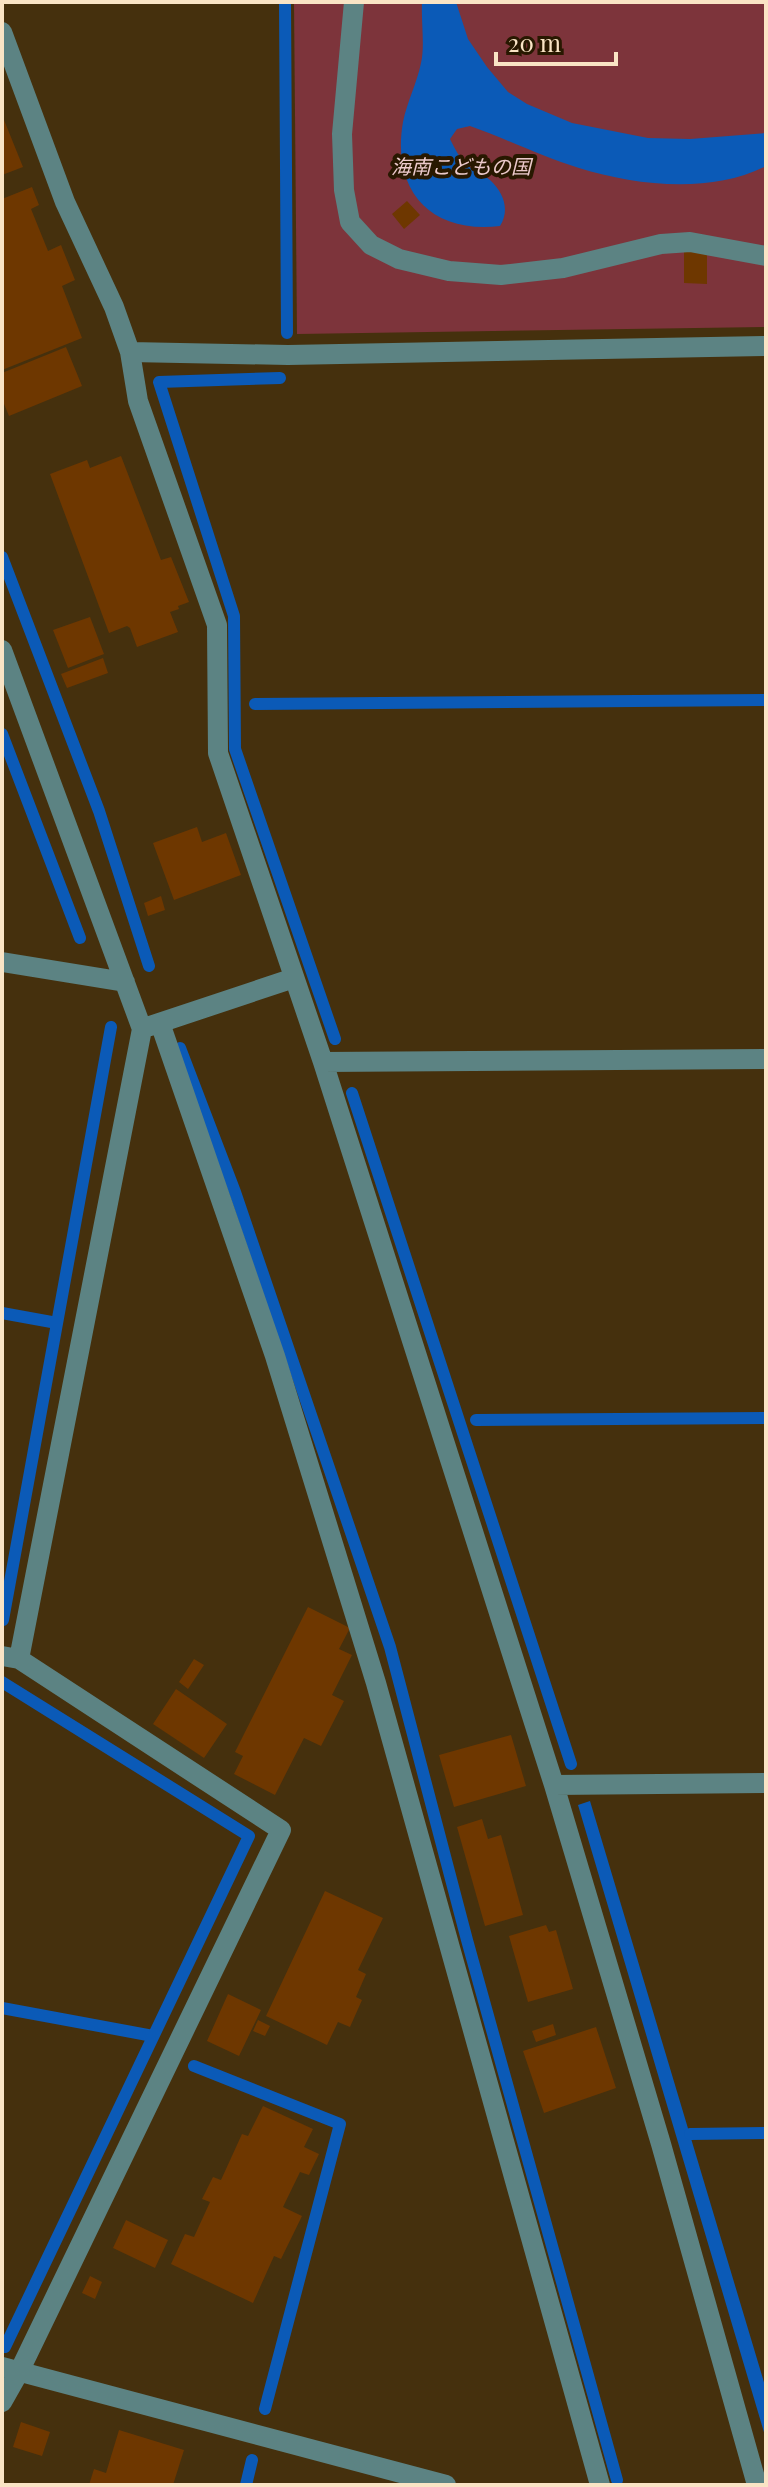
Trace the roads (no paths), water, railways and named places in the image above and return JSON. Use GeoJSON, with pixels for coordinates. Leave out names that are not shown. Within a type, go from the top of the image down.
{"type":"FeatureCollection","features":[{"type":"Feature","properties":{"kind":"street"},"geometry":{"type":"LineString","coordinates":[[354,2],[342,134],[344,190],[350,222],[371,245],[399,259],[449,271],[501,275],[563,268],[661,244],[690,242],[766,256]]}},
{"type":"Feature","properties":{"kind":"street"},"geometry":{"type":"LineString","coordinates":[[2,32],[65,202],[114,307],[130,352],[138,401],[217,625],[218,753],[323,1062],[554,1785],[661,2144],[757,2485]]}},
{"type":"Feature","properties":{"kind":"street"},"geometry":{"type":"LineString","coordinates":[[130,352],[288,355],[766,346]]}},
{"type":"Feature","properties":{"kind":"street"},"geometry":{"type":"LineString","coordinates":[[2,650],[125,982],[151,1026],[275,1356],[376,1683],[600,2485]]}},
{"type":"Feature","properties":{"kind":"street"},"geometry":{"type":"LineString","coordinates":[[2,962],[125,982]]}},
{"type":"Feature","properties":{"kind":"street"},"geometry":{"type":"LineString","coordinates":[[151,1026],[294,978]]}},
{"type":"Feature","properties":{"kind":"street"},"geometry":{"type":"LineString","coordinates":[[2,2402],[10,2370],[281,1830],[11,1658],[151,1026]]}},
{"type":"Feature","properties":{"kind":"street"},"geometry":{"type":"LineString","coordinates":[[323,1062],[766,1059]]}},
{"type":"Feature","properties":{"kind":"street"},"geometry":{"type":"LineString","coordinates":[[554,1785],[766,1783]]}},
{"type":"Feature","properties":{"kind":"street"},"geometry":{"type":"LineString","coordinates":[[10,2370],[446,2485]]}},
{"type":"Feature","properties":{"kind":"water"},"geometry":{"type":"Polygon","coordinates":[[[422,2],[456,2],[468,39],[487,67],[508,92],[527,104],[572,123],[648,138],[690,139],[766,133],[766,166],[722,181],[649,183],[579,168],[470,126],[457,129],[450,139],[465,163],[499,190],[505,208],[503,220],[500,226],[476,227],[454,223],[436,215],[421,203],[410,187],[403,168],[401,147],[403,122],[422,56],[422,2]]]}},
{"type":"Feature","properties":{"kind":"water"},"geometry":{"type":"Polygon","coordinates":[[[590,1801],[766,2389],[766,2439],[578,1805],[590,1801]]]}},
{"type":"Feature","properties":{"kind":"waterway"},"geometry":{"type":"LineString","coordinates":[[285,2],[287,333]]}},
{"type":"Feature","properties":{"kind":"waterway"},"geometry":{"type":"LineString","coordinates":[[280,378],[159,382],[234,616],[235,749],[335,1039]]}},
{"type":"Feature","properties":{"kind":"waterway"},"geometry":{"type":"LineString","coordinates":[[2,557],[99,811],[149,966]]}},
{"type":"Feature","properties":{"kind":"waterway"},"geometry":{"type":"LineString","coordinates":[[255,704],[766,700]]}},
{"type":"Feature","properties":{"kind":"waterway"},"geometry":{"type":"LineString","coordinates":[[2,734],[80,938]]}},
{"type":"Feature","properties":{"kind":"waterway"},"geometry":{"type":"LineString","coordinates":[[3,1620],[111,1027]]}},
{"type":"Feature","properties":{"kind":"waterway"},"geometry":{"type":"LineString","coordinates":[[180,1048],[235,1192],[390,1647],[467,1940],[617,2480]]}},
{"type":"Feature","properties":{"kind":"waterway"},"geometry":{"type":"LineString","coordinates":[[352,1093],[571,1764]]}},
{"type":"Feature","properties":{"kind":"waterway"},"geometry":{"type":"LineString","coordinates":[[2,1313],[57,1323]]}},
{"type":"Feature","properties":{"kind":"waterway"},"geometry":{"type":"LineString","coordinates":[[476,1420],[766,1418]]}},
{"type":"Feature","properties":{"kind":"waterway"},"geometry":{"type":"LineString","coordinates":[[2,1682],[249,1836],[5,2347]]}},
{"type":"Feature","properties":{"kind":"waterway"},"geometry":{"type":"LineString","coordinates":[[2,2008],[153,2036]]}},
{"type":"Feature","properties":{"kind":"waterway"},"geometry":{"type":"LineString","coordinates":[[194,2066],[340,2124],[265,2409]]}},
{"type":"Feature","properties":{"kind":"waterway"},"geometry":{"type":"LineString","coordinates":[[690,2134],[766,2133]]}},
{"type":"Feature","properties":{"kind":"waterway"},"geometry":{"type":"LineString","coordinates":[[246,2485],[252,2460]]}},
{"type":"Feature","properties":{"kind":"park label","name":"海南こどもの国"},"geometry":{"type":"Point","coordinates":[461,167]}}]}
